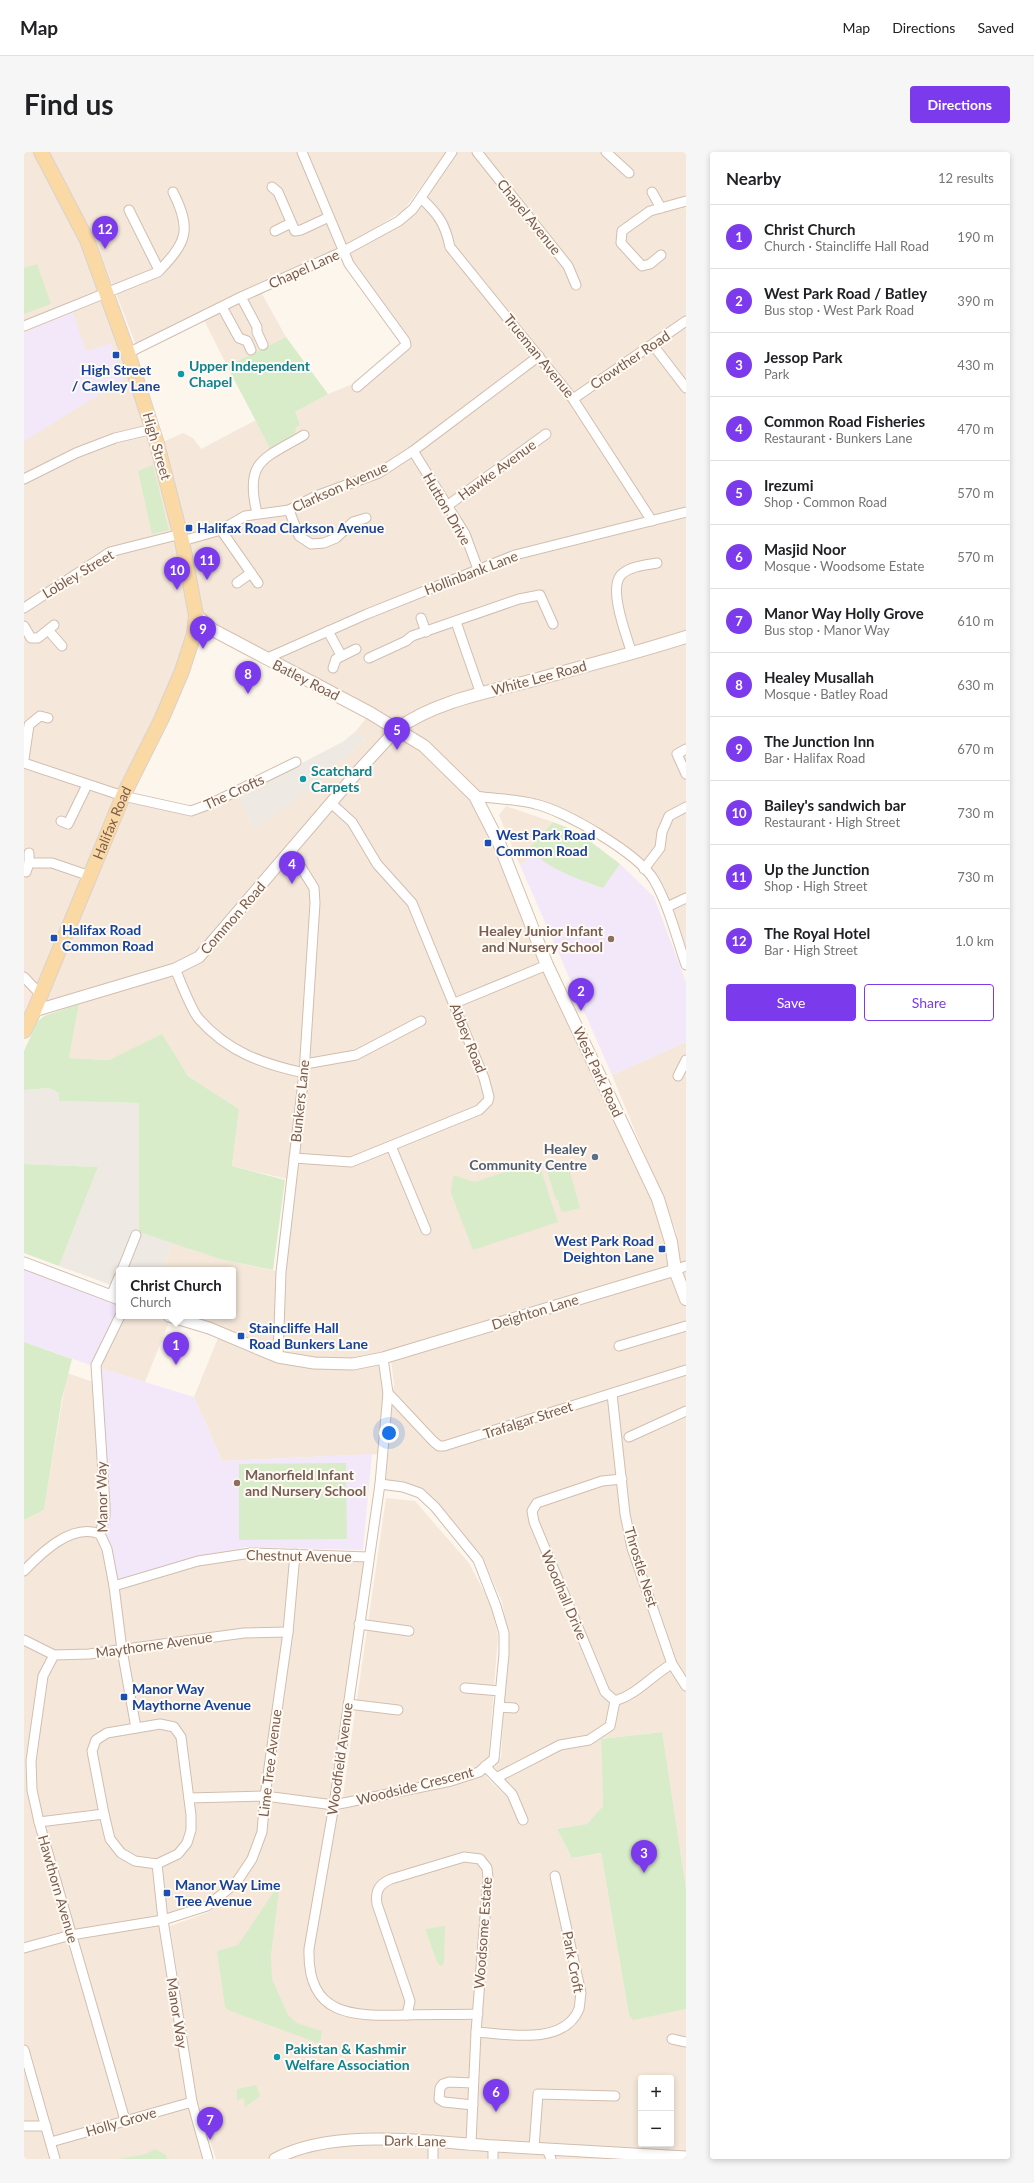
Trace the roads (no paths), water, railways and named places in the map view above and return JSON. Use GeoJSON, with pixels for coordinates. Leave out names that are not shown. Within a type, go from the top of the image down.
{"type":"FeatureCollection","features":[{"type":"Feature","properties":{"kind":"main road","name":"High Street"},"geometry":{"type":"LineString","coordinates":[[41,152],[87,240],[128,353],[153,429],[182,537],[196,615]]}},
{"type":"Feature","properties":{"kind":"main road","name":"Batley Road"},"geometry":{"type":"LineString","coordinates":[[196,615],[213,630],[265,659],[370,713],[397,729]]}},
{"type":"Feature","properties":{"kind":"main road","name":"Halifax Road"},"geometry":{"type":"LineString","coordinates":[[24,1031],[41,995],[123,796],[162,718],[182,671],[194,634],[196,615]]}},
{"type":"Feature","properties":{"kind":"main road","name":"White Lee Road"},"geometry":{"type":"LineString","coordinates":[[397,729],[410,720],[427,712],[481,694],[632,654],[686,637]]}},
{"type":"Feature","properties":{"kind":"main road","name":"West Park Road"},"geometry":{"type":"LineString","coordinates":[[397,729],[424,746],[475,796],[499,843],[547,965],[658,1199],[671,1242],[681,1268],[686,1299]]}},
{"type":"Feature","properties":{"kind":"street"},"geometry":{"type":"LineString","coordinates":[[302,152],[349,264],[406,341],[406,345],[357,387]]}},
{"type":"Feature","properties":{"kind":"street","name":"Chapel Lane"},"geometry":{"type":"LineString","coordinates":[[128,353],[241,297],[344,251],[399,221],[413,209],[452,152]]}},
{"type":"Feature","properties":{"kind":"street","name":"Chapel Avenue"},"geometry":{"type":"LineString","coordinates":[[477,152],[563,260],[572,273],[576,285]]}},
{"type":"Feature","properties":{"kind":"street"},"geometry":{"type":"LineString","coordinates":[[606,152],[629,173]]}},
{"type":"Feature","properties":{"kind":"street"},"geometry":{"type":"LineString","coordinates":[[272,187],[278,192],[290,223],[295,231],[301,230],[329,217]]}},
{"type":"Feature","properties":{"kind":"street"},"geometry":{"type":"LineString","coordinates":[[24,326],[159,270],[175,253],[186,229],[183,212],[174,192]]}},
{"type":"Feature","properties":{"kind":"street"},"geometry":{"type":"LineString","coordinates":[[652,192],[660,208]]}},
{"type":"Feature","properties":{"kind":"street","name":"Trueman Avenue"},"geometry":{"type":"LineString","coordinates":[[421,198],[438,214],[450,247],[573,399],[652,521]]}},
{"type":"Feature","properties":{"kind":"street"},"geometry":{"type":"LineString","coordinates":[[661,255],[650,264],[642,266],[621,243],[622,231],[650,211],[686,201]]}},
{"type":"Feature","properties":{"kind":"street"},"geometry":{"type":"LineString","coordinates":[[129,210],[159,270]]}},
{"type":"Feature","properties":{"kind":"street"},"geometry":{"type":"LineString","coordinates":[[275,231],[290,223]]}},
{"type":"Feature","properties":{"kind":"street"},"geometry":{"type":"LineString","coordinates":[[241,297],[257,327],[257,332],[263,345]]}},
{"type":"Feature","properties":{"kind":"street"},"geometry":{"type":"LineString","coordinates":[[222,307],[239,338],[247,342],[251,350]]}},
{"type":"Feature","properties":{"kind":"street","name":"Crowther Road"},"geometry":{"type":"LineString","coordinates":[[573,399],[686,322]]}},
{"type":"Feature","properties":{"kind":"street"},"geometry":{"type":"LineString","coordinates":[[653,345],[686,388]]}},
{"type":"Feature","properties":{"kind":"street","name":"Clarkson Avenue"},"geometry":{"type":"LineString","coordinates":[[182,537],[221,530],[245,516],[257,513],[289,510],[316,496],[379,474],[413,451],[539,356]]}},
{"type":"Feature","properties":{"kind":"street"},"geometry":{"type":"LineString","coordinates":[[24,480],[76,453],[115,438],[153,429]]}},
{"type":"Feature","properties":{"kind":"street","name":"Hawke Avenue"},"geometry":{"type":"LineString","coordinates":[[448,506],[546,434]]}},
{"type":"Feature","properties":{"kind":"street"},"geometry":{"type":"LineString","coordinates":[[257,513],[252,493],[255,469],[263,459],[305,436]]}},
{"type":"Feature","properties":{"kind":"street","name":"Hutton Drive"},"geometry":{"type":"LineString","coordinates":[[413,451],[465,534],[478,569]]}},
{"type":"Feature","properties":{"kind":"street"},"geometry":{"type":"LineString","coordinates":[[289,510],[299,536],[311,544],[324,543],[336,538],[353,522],[366,518]]}},
{"type":"Feature","properties":{"kind":"street","name":"Hollinbank Lane"},"geometry":{"type":"LineString","coordinates":[[265,659],[328,631],[515,555],[686,512]]}},
{"type":"Feature","properties":{"kind":"street"},"geometry":{"type":"LineString","coordinates":[[221,530],[258,583]]}},
{"type":"Feature","properties":{"kind":"street","name":"Lobley Street"},"geometry":{"type":"LineString","coordinates":[[24,608],[110,552],[182,537]]}},
{"type":"Feature","properties":{"kind":"street"},"geometry":{"type":"LineString","coordinates":[[632,654],[616,597],[616,584],[621,575],[628,570],[657,562]]}},
{"type":"Feature","properties":{"kind":"street"},"geometry":{"type":"LineString","coordinates":[[237,583],[251,573]]}},
{"type":"Feature","properties":{"kind":"street"},"geometry":{"type":"LineString","coordinates":[[369,658],[406,641],[412,636],[520,599],[540,595],[553,624]]}},
{"type":"Feature","properties":{"kind":"street"},"geometry":{"type":"LineString","coordinates":[[421,618],[426,632]]}},
{"type":"Feature","properties":{"kind":"street"},"geometry":{"type":"LineString","coordinates":[[456,622],[481,694]]}},
{"type":"Feature","properties":{"kind":"street"},"geometry":{"type":"LineString","coordinates":[[24,626],[32,638],[38,638],[51,628],[62,646]]}},
{"type":"Feature","properties":{"kind":"street"},"geometry":{"type":"LineString","coordinates":[[328,631],[341,656]]}},
{"type":"Feature","properties":{"kind":"street"},"geometry":{"type":"LineString","coordinates":[[333,668],[336,659],[356,649]]}},
{"type":"Feature","properties":{"kind":"street"},"geometry":{"type":"LineString","coordinates":[[24,758],[29,725],[40,716],[48,718]]}},
{"type":"Feature","properties":{"kind":"street","name":"Common Road"},"geometry":{"type":"LineString","coordinates":[[34,1011],[176,969],[199,957],[212,944],[397,729]]}},
{"type":"Feature","properties":{"kind":"street"},"geometry":{"type":"LineString","coordinates":[[686,749],[677,754],[686,774]]}},
{"type":"Feature","properties":{"kind":"street","name":"The Crofts"},"geometry":{"type":"LineString","coordinates":[[24,763],[123,796],[190,811],[210,804],[296,762]]}},
{"type":"Feature","properties":{"kind":"street"},"geometry":{"type":"LineString","coordinates":[[61,821],[68,824],[87,785]]}},
{"type":"Feature","properties":{"kind":"street"},"geometry":{"type":"LineString","coordinates":[[475,796],[536,804],[580,822],[626,852],[653,878],[667,907],[686,965]]}},
{"type":"Feature","properties":{"kind":"street","name":"Abbey Road"},"geometry":{"type":"LineString","coordinates":[[294,1158],[351,1162],[479,1110],[488,1101],[484,1078],[455,1003],[412,903],[377,864],[352,822],[332,804]]}},
{"type":"Feature","properties":{"kind":"street"},"geometry":{"type":"LineString","coordinates":[[644,869],[660,848],[662,832],[669,816],[686,807]]}},
{"type":"Feature","properties":{"kind":"street","name":"Bunkers Lane"},"geometry":{"type":"LineString","coordinates":[[278,1357],[282,1266],[304,1069],[315,903],[314,888],[291,851]]}},
{"type":"Feature","properties":{"kind":"street"},"geometry":{"type":"LineString","coordinates":[[29,853],[27,867],[52,863],[90,876]]}},
{"type":"Feature","properties":{"kind":"street"},"geometry":{"type":"LineString","coordinates":[[667,907],[686,898]]}},
{"type":"Feature","properties":{"kind":"street"},"geometry":{"type":"LineString","coordinates":[[455,1003],[547,965]]}},
{"type":"Feature","properties":{"kind":"street"},"geometry":{"type":"LineString","coordinates":[[176,969],[199,1018],[234,1050],[271,1066],[304,1069],[356,1054],[421,1021]]}},
{"type":"Feature","properties":{"kind":"street"},"geometry":{"type":"LineString","coordinates":[[24,977],[41,995]]}},
{"type":"Feature","properties":{"kind":"street"},"geometry":{"type":"LineString","coordinates":[[678,1076],[686,1060]]}},
{"type":"Feature","properties":{"kind":"street"},"geometry":{"type":"LineString","coordinates":[[391,1146],[426,1230]]}},
{"type":"Feature","properties":{"kind":"street"},"geometry":{"type":"LineString","coordinates":[[123,1267],[136,1235]]}},
{"type":"Feature","properties":{"kind":"street"},"geometry":{"type":"LineString","coordinates":[[24,1263],[115,1297]]}},
{"type":"Feature","properties":{"kind":"street","name":"Deighton Lane"},"geometry":{"type":"LineString","coordinates":[[179,1319],[209,1328],[278,1357],[314,1363],[352,1364],[383,1358],[681,1268]]}},
{"type":"Feature","properties":{"kind":"street","name":"Manor Way"},"geometry":{"type":"LineString","coordinates":[[119,1319],[96,1365],[105,1505],[105,1516],[100,1534],[107,1549],[114,1586],[122,1650],[136,1728]]}},
{"type":"Feature","properties":{"kind":"street"},"geometry":{"type":"LineString","coordinates":[[619,1346],[686,1326]]}},
{"type":"Feature","properties":{"kind":"street","name":"Woodfield Avenue"},"geometry":{"type":"LineString","coordinates":[[383,1358],[388,1393],[380,1484],[368,1557],[334,1805],[309,1949],[309,1966],[314,1985],[320,1996],[341,2011],[373,2016],[478,2014]]}},
{"type":"Feature","properties":{"kind":"street","name":"Trafalgar Street"},"geometry":{"type":"LineString","coordinates":[[388,1393],[433,1441],[439,1446],[444,1446],[686,1370]]}},
{"type":"Feature","properties":{"kind":"street","name":"Throstle Nest"},"geometry":{"type":"LineString","coordinates":[[612,1394],[625,1514],[632,1548],[672,1664],[686,1686]]}},
{"type":"Feature","properties":{"kind":"street"},"geometry":{"type":"LineString","coordinates":[[629,1437],[686,1411]]}},
{"type":"Feature","properties":{"kind":"street","name":"Woodhall Drive"},"geometry":{"type":"LineString","coordinates":[[615,1701],[605,1692],[534,1522],[532,1511],[537,1503],[552,1497],[602,1481],[622,1479]]}},
{"type":"Feature","properties":{"kind":"street","name":"Woodside Crescent"},"geometry":{"type":"LineString","coordinates":[[189,1798],[264,1796],[334,1805],[451,1781],[479,1772],[494,1759],[504,1633],[496,1606],[478,1560],[435,1508],[420,1493],[403,1487],[380,1484]]}},
{"type":"Feature","properties":{"kind":"street"},"geometry":{"type":"LineString","coordinates":[[24,1571],[58,1541],[89,1531],[100,1534]]}},
{"type":"Feature","properties":{"kind":"street","name":"Chestnut Avenue"},"geometry":{"type":"LineString","coordinates":[[114,1586],[198,1561],[251,1553],[368,1557]]}},
{"type":"Feature","properties":{"kind":"street","name":"Lime Tree Avenue"},"geometry":{"type":"LineString","coordinates":[[24,1948],[71,1935],[163,1920],[207,1906],[236,1883],[252,1859],[262,1832],[264,1796],[288,1632],[295,1554]]}},
{"type":"Feature","properties":{"kind":"street"},"geometry":{"type":"LineString","coordinates":[[359,1624],[410,1631]]}},
{"type":"Feature","properties":{"kind":"street","name":"Maythorne Avenue"},"geometry":{"type":"LineString","coordinates":[[24,1640],[54,1655],[89,1654],[244,1633],[288,1632]]}},
{"type":"Feature","properties":{"kind":"street","name":"Hawthorn Avenue"},"geometry":{"type":"LineString","coordinates":[[54,1655],[43,1676],[31,1761],[32,1790],[39,1822],[125,2120]]}},
{"type":"Feature","properties":{"kind":"street"},"geometry":{"type":"LineString","coordinates":[[498,1777],[560,1745],[589,1740],[610,1726],[615,1701],[629,1697],[656,1672],[672,1664]]}},
{"type":"Feature","properties":{"kind":"street"},"geometry":{"type":"LineString","coordinates":[[465,1688],[500,1691]]}},
{"type":"Feature","properties":{"kind":"street"},"geometry":{"type":"LineString","coordinates":[[348,1704],[398,1710]]}},
{"type":"Feature","properties":{"kind":"street"},"geometry":{"type":"LineString","coordinates":[[499,1707],[514,1708]]}},
{"type":"Feature","properties":{"kind":"street"},"geometry":{"type":"LineString","coordinates":[[160,1724],[174,1728],[180,1737],[189,1798],[191,1830],[187,1843],[178,1854],[157,1864],[135,1862],[121,1853],[110,1839],[92,1751],[96,1740],[107,1733],[160,1724]]}},
{"type":"Feature","properties":{"kind":"street"},"geometry":{"type":"LineString","coordinates":[[485,1766],[498,1777],[512,1794],[523,1820]]}},
{"type":"Feature","properties":{"kind":"street"},"geometry":{"type":"LineString","coordinates":[[39,1822],[104,1814]]}},
{"type":"Feature","properties":{"kind":"street","name":"Woodsome Estate"},"geometry":{"type":"LineString","coordinates":[[407,2015],[410,2001],[377,1904],[378,1888],[384,1882],[391,1879],[464,1857],[480,1859],[488,1868],[476,2032],[471,2143]]}},
{"type":"Feature","properties":{"kind":"street","name":"Manor Way"},"geometry":{"type":"LineString","coordinates":[[157,1864],[163,1920],[192,2102],[208,2159]]}},
{"type":"Feature","properties":{"kind":"street","name":"Park Croft"},"geometry":{"type":"LineString","coordinates":[[476,2032],[532,2035],[548,2034],[561,2029],[579,2009],[581,1993],[555,1876]]}},
{"type":"Feature","properties":{"kind":"street"},"geometry":{"type":"LineString","coordinates":[[672,2039],[686,2042]]}},
{"type":"Feature","properties":{"kind":"street"},"geometry":{"type":"LineString","coordinates":[[24,2050],[55,2159]]}},
{"type":"Feature","properties":{"kind":"street"},"geometry":{"type":"LineString","coordinates":[[473,2083],[450,2082],[443,2084],[439,2094],[439,2099],[444,2102],[473,2105]]}},
{"type":"Feature","properties":{"kind":"street"},"geometry":{"type":"LineString","coordinates":[[534,2148],[538,2094],[615,2096]]}},
{"type":"Feature","properties":{"kind":"street","name":"Holly Grove"},"geometry":{"type":"LineString","coordinates":[[51,2142],[192,2102]]}},
{"type":"Feature","properties":{"kind":"street"},"geometry":{"type":"LineString","coordinates":[[24,2126],[46,2126]]}},
{"type":"Feature","properties":{"kind":"street","name":"Dark Lane"},"geometry":{"type":"LineString","coordinates":[[275,2159],[290,2151],[326,2142],[413,2139],[534,2148],[549,2154],[686,2157]]}},
{"type":"Feature","properties":{"kind":"street"},"geometry":{"type":"LineString","coordinates":[[433,2140],[433,2159]]}},
{"type":"Feature","properties":{"kind":"street"},"geometry":{"type":"LineString","coordinates":[[493,2146],[493,2159]]}},
{"type":"Feature","properties":{"kind":"place","name":"The Royal Hotel"},"geometry":{"type":"Point","coordinates":[105,249]}},
{"type":"Feature","properties":{"kind":"place","name":"High Street / Cawley Lane"},"geometry":{"type":"Point","coordinates":[116,355]}},
{"type":"Feature","properties":{"kind":"place","name":"Upper Independent Chapel"},"geometry":{"type":"Point","coordinates":[181,374]}},
{"type":"Feature","properties":{"kind":"place","name":"Halifax Road Clarkson Avenue"},"geometry":{"type":"Point","coordinates":[189,528]}},
{"type":"Feature","properties":{"kind":"place","name":"Up the Junction"},"geometry":{"type":"Point","coordinates":[207,580]}},
{"type":"Feature","properties":{"kind":"place","name":"Bailey's sandwich bar"},"geometry":{"type":"Point","coordinates":[177,590]}},
{"type":"Feature","properties":{"kind":"place","name":"The Junction Inn"},"geometry":{"type":"Point","coordinates":[203,649]}},
{"type":"Feature","properties":{"kind":"place","name":"Healey Musallah"},"geometry":{"type":"Point","coordinates":[248,694]}},
{"type":"Feature","properties":{"kind":"place","name":"Irezumi"},"geometry":{"type":"Point","coordinates":[397,750]}},
{"type":"Feature","properties":{"kind":"place","name":"Scatchard Carpets"},"geometry":{"type":"Point","coordinates":[303,779]}},
{"type":"Feature","properties":{"kind":"place","name":"West Park Road Common Road"},"geometry":{"type":"Point","coordinates":[488,843]}},
{"type":"Feature","properties":{"kind":"place","name":"Common Road Fisheries"},"geometry":{"type":"Point","coordinates":[292,884]}},
{"type":"Feature","properties":{"kind":"place","name":"Halifax Road Common Road"},"geometry":{"type":"Point","coordinates":[54,938]}},
{"type":"Feature","properties":{"kind":"place","name":"Healey Junior Infant and Nursery School"},"geometry":{"type":"Point","coordinates":[611,939]}},
{"type":"Feature","properties":{"kind":"place","name":"West Park Road / Batley"},"geometry":{"type":"Point","coordinates":[581,1011]}},
{"type":"Feature","properties":{"kind":"place","name":"Healey Community Centre"},"geometry":{"type":"Point","coordinates":[595,1157]}},
{"type":"Feature","properties":{"kind":"place","name":"West Park Road Deighton Lane"},"geometry":{"type":"Point","coordinates":[662,1249]}},
{"type":"Feature","properties":{"kind":"place","name":"Staincliffe Hall Road Bunkers Lane"},"geometry":{"type":"Point","coordinates":[241,1336]}},
{"type":"Feature","properties":{"kind":"place","name":"Christ Church"},"geometry":{"type":"Point","coordinates":[176,1365]}},
{"type":"Feature","properties":{"kind":"place","name":"Manorfield Infant and Nursery School"},"geometry":{"type":"Point","coordinates":[237,1483]}},
{"type":"Feature","properties":{"kind":"place","name":"Manor Way Maythorne Avenue"},"geometry":{"type":"Point","coordinates":[124,1697]}},
{"type":"Feature","properties":{"kind":"place","name":"Jessop Park"},"geometry":{"type":"Point","coordinates":[644,1873]}},
{"type":"Feature","properties":{"kind":"place","name":"Manor Way Lime Tree Avenue"},"geometry":{"type":"Point","coordinates":[167,1893]}},
{"type":"Feature","properties":{"kind":"place","name":"Pakistan & Kashmir Welfare Association"},"geometry":{"type":"Point","coordinates":[277,2057]}},
{"type":"Feature","properties":{"kind":"place","name":"Masjid Noor"},"geometry":{"type":"Point","coordinates":[496,2112]}},
{"type":"Feature","properties":{"kind":"place","name":"Manor Way Holly Grove"},"geometry":{"type":"Point","coordinates":[210,2140]}}]}
